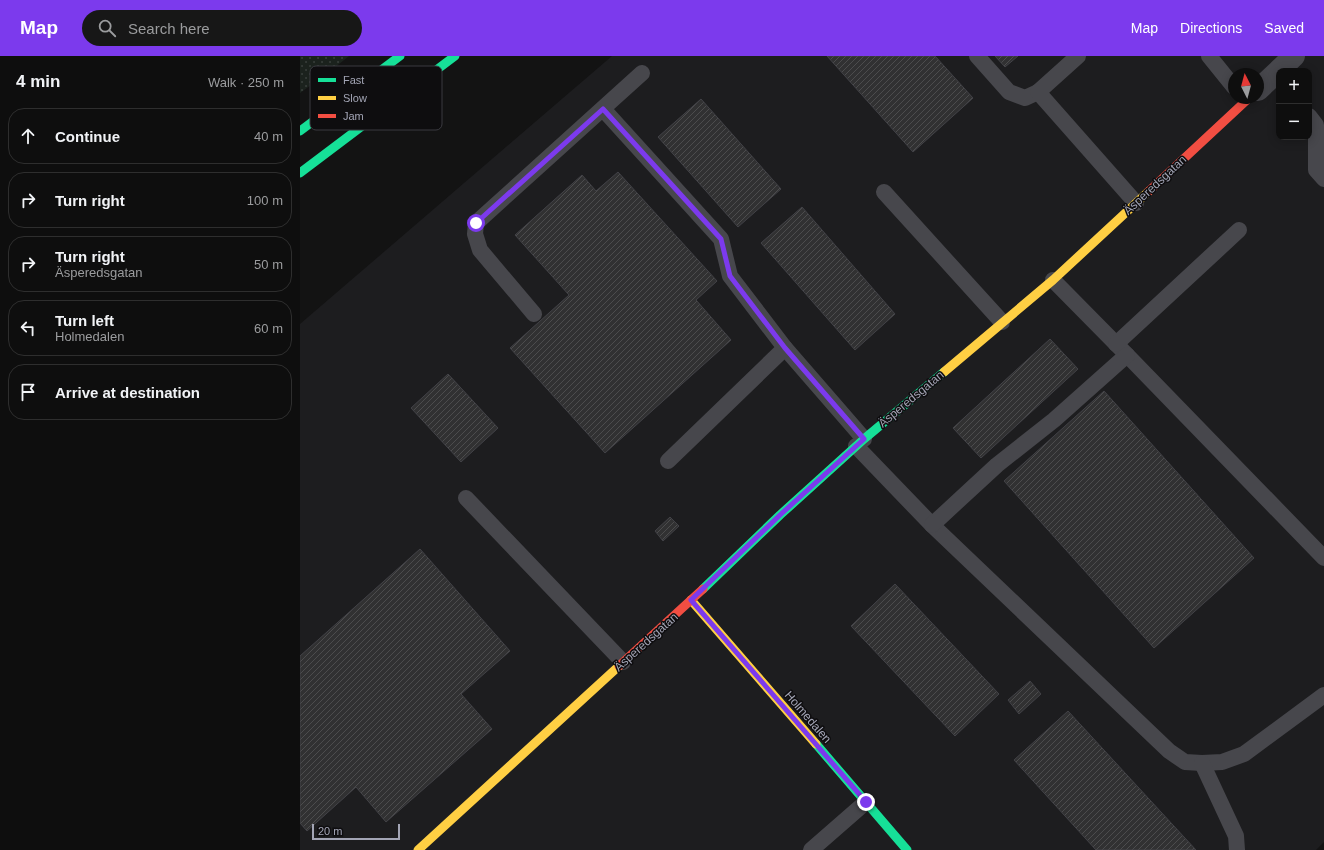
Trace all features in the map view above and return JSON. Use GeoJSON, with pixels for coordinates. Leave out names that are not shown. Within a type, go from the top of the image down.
{"type":"FeatureCollection","features":[{"type":"Feature","properties":{"kind":"street"},"geometry":{"type":"LineString","coordinates":[[387,66],[400,56]]}},
{"type":"Feature","properties":{"kind":"street"},"geometry":{"type":"LineString","coordinates":[[442,66],[455,56]]}},
{"type":"Feature","properties":{"kind":"street","name":"Äsperedsgatan"},"geometry":{"type":"LineString","coordinates":[[1285,68],[1294,56]]}},
{"type":"Feature","properties":{"kind":"street","name":"Äsperedsgatan"},"geometry":{"type":"LineString","coordinates":[[1264,87],[1276,79]]}},
{"type":"Feature","properties":{"kind":"street","name":"Äsperedsgatan"},"geometry":{"type":"LineString","coordinates":[[418,850],[691,600],[780,515],[860,442],[1053,280],[1242,104]]}},
{"type":"Feature","properties":{"kind":"street"},"geometry":{"type":"LineString","coordinates":[[300,131],[310,124]]}},
{"type":"Feature","properties":{"kind":"street"},"geometry":{"type":"LineString","coordinates":[[300,173],[357,130]]}},
{"type":"Feature","properties":{"kind":"street","name":"Holmedalen"},"geometry":{"type":"LineString","coordinates":[[691,600],[907,850]]}},
{"type":"Feature","properties":{"kind":"lane"},"geometry":{"type":"LineString","coordinates":[[977,56],[1009,92],[1025,98],[1038,92],[1078,56]]}},
{"type":"Feature","properties":{"kind":"lane"},"geometry":{"type":"LineString","coordinates":[[1209,56],[1228,80]]}},
{"type":"Feature","properties":{"kind":"lane"},"geometry":{"type":"LineString","coordinates":[[534,314],[480,250],[475,234],[476,223],[642,74]]}},
{"type":"Feature","properties":{"kind":"lane"},"geometry":{"type":"LineString","coordinates":[[1038,92],[1136,203]]}},
{"type":"Feature","properties":{"kind":"lane"},"geometry":{"type":"LineString","coordinates":[[603,109],[721,239],[730,276],[860,442],[932,525],[1169,751],[1185,762],[1222,762],[1244,754],[1324,695]]}},
{"type":"Feature","properties":{"kind":"lane"},"geometry":{"type":"LineString","coordinates":[[1312,120],[1316,125],[1316,170],[1324,179]]}},
{"type":"Feature","properties":{"kind":"lane"},"geometry":{"type":"LineString","coordinates":[[884,192],[1002,322]]}},
{"type":"Feature","properties":{"kind":"lane"},"geometry":{"type":"LineString","coordinates":[[932,525],[998,465],[1054,420],[1239,230]]}},
{"type":"Feature","properties":{"kind":"lane"},"geometry":{"type":"LineString","coordinates":[[1053,280],[1122,349],[1324,558]]}},
{"type":"Feature","properties":{"kind":"lane"},"geometry":{"type":"LineString","coordinates":[[668,461],[785,348]]}},
{"type":"Feature","properties":{"kind":"lane"},"geometry":{"type":"LineString","coordinates":[[466,498],[623,662]]}},
{"type":"Feature","properties":{"kind":"lane"},"geometry":{"type":"LineString","coordinates":[[1202,763],[1236,836],[1237,850]]}},
{"type":"Feature","properties":{"kind":"lane"},"geometry":{"type":"LineString","coordinates":[[812,850],[866,802]]}},
{"type":"Feature","properties":{"kind":"shaded area"},"geometry":{"type":"Polygon","coordinates":[[[300,56],[349,56],[336,66],[310,66],[310,86],[300,93],[300,56]]]}},
{"type":"Feature","properties":{"kind":"shaded area"},"geometry":{"type":"Polygon","coordinates":[[[612,56],[1324,56],[1324,842],[1316,850],[300,850],[300,324],[612,56]]]}},
{"type":"Feature","properties":{"kind":"building"},"geometry":{"type":"Polygon","coordinates":[[[827,56],[935,56],[973,98],[913,152],[827,56]]]}},
{"type":"Feature","properties":{"kind":"building"},"geometry":{"type":"Polygon","coordinates":[[[995,56],[1018,56],[1005,67],[995,56]]]}},
{"type":"Feature","properties":{"kind":"building"},"geometry":{"type":"Polygon","coordinates":[[[701,99],[781,189],[738,227],[658,137],[701,99]]]}},
{"type":"Feature","properties":{"kind":"building"},"geometry":{"type":"Polygon","coordinates":[[[618,172],[717,281],[696,300],[731,340],[605,453],[510,348],[569,295],[515,235],[582,175],[596,191],[618,172]]]}},
{"type":"Feature","properties":{"kind":"building"},"geometry":{"type":"Polygon","coordinates":[[[802,207],[895,314],[855,350],[761,243],[802,207]]]}},
{"type":"Feature","properties":{"kind":"building"},"geometry":{"type":"Polygon","coordinates":[[[1050,339],[1078,369],[981,458],[953,428],[1050,339]]]}},
{"type":"Feature","properties":{"kind":"building"},"geometry":{"type":"Polygon","coordinates":[[[448,374],[498,428],[461,462],[411,408],[448,374]]]}},
{"type":"Feature","properties":{"kind":"building"},"geometry":{"type":"Polygon","coordinates":[[[1104,391],[1254,558],[1154,648],[1004,481],[1104,391]]]}},
{"type":"Feature","properties":{"kind":"building"},"geometry":{"type":"Polygon","coordinates":[[[670,517],[679,526],[663,541],[655,531],[670,517]]]}},
{"type":"Feature","properties":{"kind":"building"},"geometry":{"type":"Polygon","coordinates":[[[420,549],[510,651],[461,694],[492,729],[386,822],[356,787],[307,831],[300,823],[300,656],[420,549]]]}},
{"type":"Feature","properties":{"kind":"building"},"geometry":{"type":"Polygon","coordinates":[[[895,584],[999,694],[955,736],[851,626],[895,584]]]}},
{"type":"Feature","properties":{"kind":"building"},"geometry":{"type":"Polygon","coordinates":[[[1030,681],[1041,694],[1019,714],[1008,700],[1030,681]]]}},
{"type":"Feature","properties":{"kind":"building"},"geometry":{"type":"Polygon","coordinates":[[[1068,711],[1196,850],[1096,850],[1014,760],[1068,711]]]}},
{"type":"Feature","properties":{"kind":"traffic: fast"},"geometry":{"type":"LineString","coordinates":[[387,66],[400,56]]}},
{"type":"Feature","properties":{"kind":"traffic: fast"},"geometry":{"type":"LineString","coordinates":[[442,66],[455,56]]}},
{"type":"Feature","properties":{"kind":"traffic: fast"},"geometry":{"type":"LineString","coordinates":[[300,131],[310,124]]}},
{"type":"Feature","properties":{"kind":"traffic: fast"},"geometry":{"type":"LineString","coordinates":[[300,173],[357,130]]}},
{"type":"Feature","properties":{"kind":"traffic: fast"},"geometry":{"type":"LineString","coordinates":[[703,589],[780,515],[864,439],[944,372]]}},
{"type":"Feature","properties":{"kind":"traffic: fast"},"geometry":{"type":"LineString","coordinates":[[816,744],[907,850]]}},
{"type":"Feature","properties":{"kind":"traffic: slow"},"geometry":{"type":"LineString","coordinates":[[944,372],[1053,280],[1148,192]]}},
{"type":"Feature","properties":{"kind":"traffic: slow"},"geometry":{"type":"LineString","coordinates":[[691,600],[816,744]]}},
{"type":"Feature","properties":{"kind":"traffic: slow"},"geometry":{"type":"LineString","coordinates":[[418,850],[619,666]]}},
{"type":"Feature","properties":{"kind":"traffic: jam"},"geometry":{"type":"LineString","coordinates":[[1148,192],[1243,104]]}},
{"type":"Feature","properties":{"kind":"traffic: jam"},"geometry":{"type":"LineString","coordinates":[[619,666],[703,589]]}},
{"type":"Feature","properties":{"kind":"route"},"geometry":{"type":"LineString","coordinates":[[476,223],[603,109],[721,239],[730,276],[785,348],[864,439],[780,515],[691,600],[866,802]]}}]}
